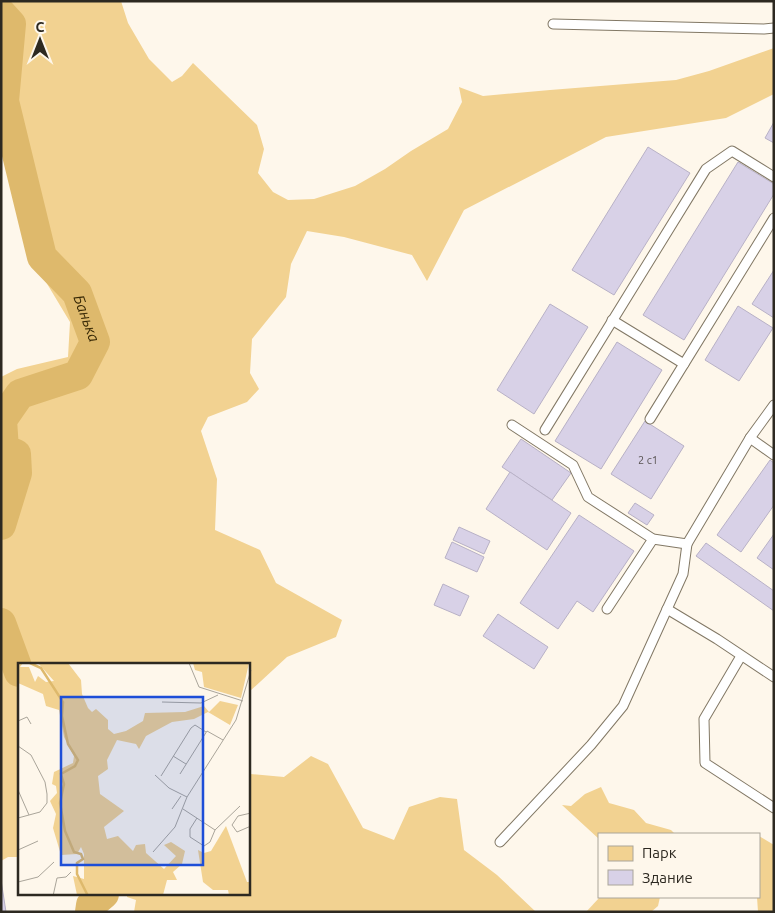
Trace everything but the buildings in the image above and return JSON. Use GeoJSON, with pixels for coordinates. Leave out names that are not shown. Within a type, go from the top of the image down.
{"type":"FeatureCollection","features":[{"type":"Feature","properties":{"kind":"lane"},"geometry":{"type":"LineString","coordinates":[[553,24],[774,28]]}},
{"type":"Feature","properties":{"kind":"lane"},"geometry":{"type":"LineString","coordinates":[[545,430],[706,169],[732,151],[774,177]]}},
{"type":"Feature","properties":{"kind":"lane"},"geometry":{"type":"LineString","coordinates":[[650,419],[774,218]]}},
{"type":"Feature","properties":{"kind":"lane"},"geometry":{"type":"LineString","coordinates":[[612,320],[684,364]]}},
{"type":"Feature","properties":{"kind":"lane"},"geometry":{"type":"LineString","coordinates":[[500,842],[591,745],[623,706],[683,574],[687,544],[750,438],[774,405]]}},
{"type":"Feature","properties":{"kind":"lane"},"geometry":{"type":"LineString","coordinates":[[512,425],[573,465],[588,497],[653,539],[687,544]]}},
{"type":"Feature","properties":{"kind":"lane"},"geometry":{"type":"LineString","coordinates":[[750,438],[774,455]]}},
{"type":"Feature","properties":{"kind":"lane"},"geometry":{"type":"LineString","coordinates":[[606,609],[653,539]]}},
{"type":"Feature","properties":{"kind":"lane"},"geometry":{"type":"LineString","coordinates":[[667,609],[774,677]]}},
{"type":"Feature","properties":{"kind":"lane"},"geometry":{"type":"LineString","coordinates":[[741,656],[704,719],[705,763],[774,808]]}},
{"type":"Feature","properties":{"kind":"green space"},"geometry":{"type":"Polygon","coordinates":[[[1,1],[121,1],[128,23],[149,59],[172,82],[182,76],[193,63],[257,125],[264,149],[258,173],[273,192],[288,200],[314,199],[355,186],[448,129],[462,102],[459,87],[483,96],[676,80],[709,71],[774,48],[774,94],[726,118],[606,137],[464,210],[427,281],[412,255],[344,237],[307,231],[291,264],[286,297],[252,339],[250,373],[259,389],[247,402],[208,417],[201,431],[217,479],[215,530],[260,550],[276,583],[342,620],[336,637],[287,657],[250,691],[250,663],[18,663],[18,857],[8,857],[1,861],[1,377],[17,369],[68,357],[70,322],[40,272],[19,215],[1,125],[1,1]]]}},
{"type":"Feature","properties":{"kind":"green space"},"geometry":{"type":"Polygon","coordinates":[[[311,756],[328,764],[363,828],[394,840],[409,807],[440,797],[457,799],[464,850],[497,875],[536,912],[134,912],[136,900],[127,896],[250,896],[250,774],[284,777],[311,756]]]}},
{"type":"Feature","properties":{"kind":"green space"},"geometry":{"type":"Polygon","coordinates":[[[601,787],[609,803],[634,810],[646,823],[671,830],[674,833],[598,833],[598,838],[562,805],[571,806],[585,794],[601,787]]]}},
{"type":"Feature","properties":{"kind":"green space"},"geometry":{"type":"Polygon","coordinates":[[[760,837],[774,845],[774,912],[758,912],[757,898],[760,898],[760,837]]]}},
{"type":"Feature","properties":{"kind":"green space"},"geometry":{"type":"Polygon","coordinates":[[[599,898],[660,898],[658,906],[651,912],[586,912],[599,898]]]}},
{"type":"Feature","properties":{"kind":"waterway","name":"Банька"},"geometry":{"type":"LineString","coordinates":[[1,13],[11,24],[4,101],[42,257],[77,293],[95,342],[78,375],[20,394],[2,420],[4,449],[16,454],[17,473],[1,525]]}},
{"type":"Feature","properties":{"kind":"waterway","name":"Банька"},"geometry":{"type":"LineString","coordinates":[[1,623],[18,669]]}},
{"type":"Feature","properties":{"kind":"waterway","name":"Банька"},"geometry":{"type":"LineString","coordinates":[[90,912],[91,905],[102,896]]}}]}
